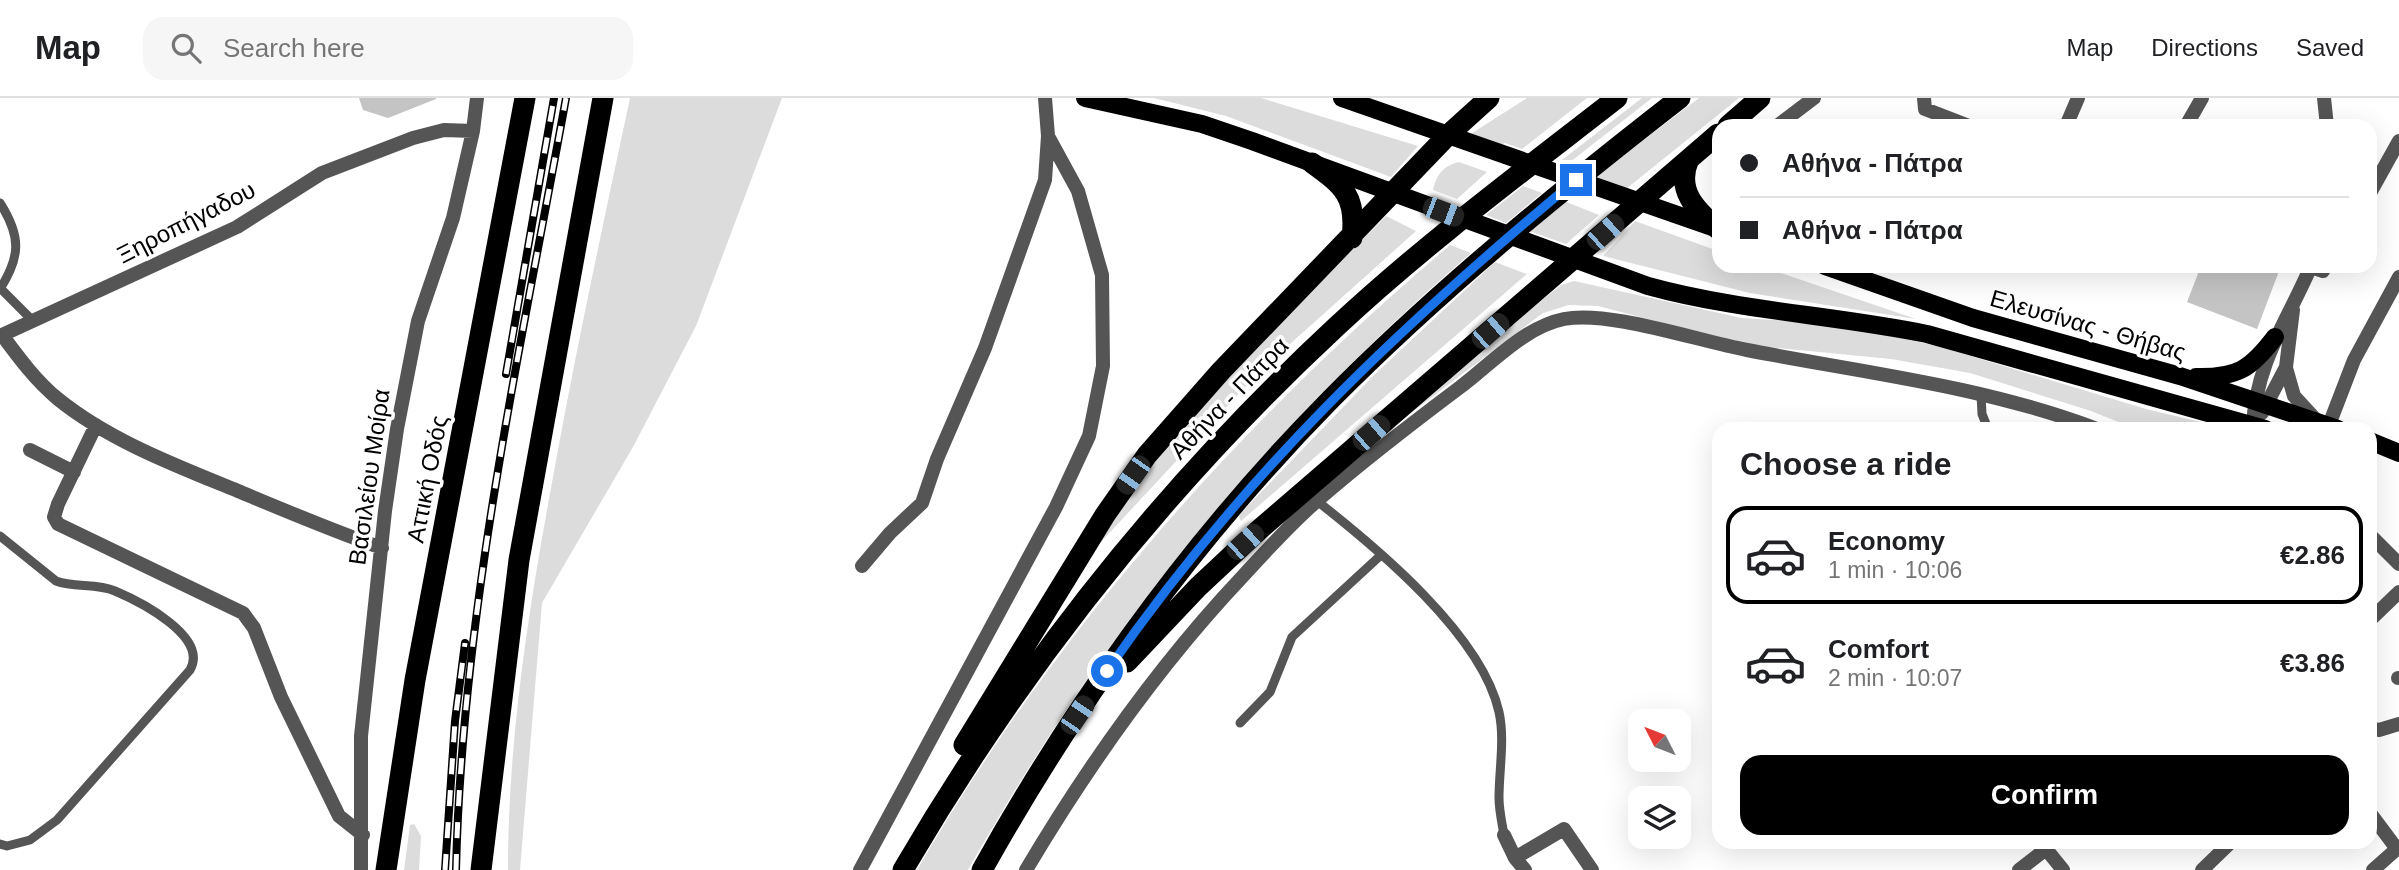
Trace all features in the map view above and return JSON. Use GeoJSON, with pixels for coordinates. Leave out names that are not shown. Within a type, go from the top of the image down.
{"type":"FeatureCollection","features":[{"type":"Feature","properties":{"kind":"highway","name":"Αττική Οδός"},"geometry":{"type":"LineString","coordinates":[[386,870],[415,680],[525,98]]}},
{"type":"Feature","properties":{"kind":"highway"},"geometry":{"type":"LineString","coordinates":[[481,870],[519,560],[603,98]]}},
{"type":"Feature","properties":{"kind":"highway"},"geometry":{"type":"LineString","coordinates":[[901,870],[942,783],[1092,537],[1147,455],[1221,370],[1352,238],[1448,135],[1489,98]]}},
{"type":"Feature","properties":{"kind":"highway","name":"Αθήνα - Πάτρα"},"geometry":{"type":"LineString","coordinates":[[901,870],[986,736],[1028,677],[1121,555],[1217,446],[1296,365],[1384,284],[1617,98]]}},
{"type":"Feature","properties":{"kind":"highway"},"geometry":{"type":"LineString","coordinates":[[982,870],[1077,715],[1193,554],[1330,400],[1452,285],[1680,98]]}},
{"type":"Feature","properties":{"kind":"highway"},"geometry":{"type":"LineString","coordinates":[[1736,119],[1760,98]]}},
{"type":"Feature","properties":{"kind":"highway"},"geometry":{"type":"LineString","coordinates":[[1077,715],[1240,547],[1712,139]]}},
{"type":"Feature","properties":{"kind":"highway"},"geometry":{"type":"LineString","coordinates":[[1689,159],[1684,184],[1688,198],[1712,224]]}},
{"type":"Feature","properties":{"kind":"highway"},"geometry":{"type":"LineString","coordinates":[[1312,163],[1338,182],[1349,198],[1354,217],[1352,238]]}},
{"type":"Feature","properties":{"kind":"main road"},"geometry":{"type":"LineString","coordinates":[[1086,98],[1202,124],[1572,261],[1692,298],[1882,325],[1973,346],[2236,422]]}},
{"type":"Feature","properties":{"kind":"main road"},"geometry":{"type":"LineString","coordinates":[[1342,98],[1712,228]]}},
{"type":"Feature","properties":{"kind":"main road","name":"Ελευσίνας - Θήβας"},"geometry":{"type":"LineString","coordinates":[[1845,273],[1973,318],[2180,376],[2319,422]]}},
{"type":"Feature","properties":{"kind":"main road"},"geometry":{"type":"LineString","coordinates":[[2180,376],[2206,377],[2239,372],[2256,363],[2275,337]]}},
{"type":"Feature","properties":{"kind":"main road"},"geometry":{"type":"LineString","coordinates":[[2377,444],[2399,453]]}},
{"type":"Feature","properties":{"kind":"main road"},"geometry":{"type":"LineString","coordinates":[[2377,455],[2399,459]]}},
{"type":"Feature","properties":{"kind":"street","name":"Βασιλείου Μοίρα"},"geometry":{"type":"LineString","coordinates":[[361,870],[361,736],[382,548],[407,372],[418,321],[453,218],[473,131],[477,98]]}},
{"type":"Feature","properties":{"kind":"street"},"geometry":{"type":"LineString","coordinates":[[862,566],[890,533],[922,503],[937,459],[985,348],[1045,180],[1048,136],[1045,98]]}},
{"type":"Feature","properties":{"kind":"street"},"geometry":{"type":"LineString","coordinates":[[1786,119],[1814,98]]}},
{"type":"Feature","properties":{"kind":"street"},"geometry":{"type":"LineString","coordinates":[[1924,98],[1925,110],[1950,119]]}},
{"type":"Feature","properties":{"kind":"street"},"geometry":{"type":"LineString","coordinates":[[2069,119],[2078,98]]}},
{"type":"Feature","properties":{"kind":"street"},"geometry":{"type":"LineString","coordinates":[[2190,119],[2202,98]]}},
{"type":"Feature","properties":{"kind":"street"},"geometry":{"type":"LineString","coordinates":[[2324,98],[2327,119]]}},
{"type":"Feature","properties":{"kind":"street","name":"Ξηροπήγαδου"},"geometry":{"type":"LineString","coordinates":[[1,336],[237,227],[322,173],[379,149],[433,133],[473,131]]}},
{"type":"Feature","properties":{"kind":"street"},"geometry":{"type":"LineString","coordinates":[[860,870],[1056,507],[1089,436],[1103,366],[1101,275],[1078,191],[1048,136]]}},
{"type":"Feature","properties":{"kind":"street"},"geometry":{"type":"LineString","coordinates":[[2377,180],[2399,141]]}},
{"type":"Feature","properties":{"kind":"street"},"geometry":{"type":"LineString","coordinates":[[2258,422],[2275,337],[2308,273]]}},
{"type":"Feature","properties":{"kind":"street"},"geometry":{"type":"LineString","coordinates":[[2329,422],[2354,360],[2399,277]]}},
{"type":"Feature","properties":{"kind":"street"},"geometry":{"type":"LineString","coordinates":[[2294,305],[2286,367],[2294,396],[2324,422]]}},
{"type":"Feature","properties":{"kind":"street"},"geometry":{"type":"LineString","coordinates":[[1026,870],[1118,724],[1155,676],[1237,581],[1317,501],[1515,344],[1539,328],[1569,318],[1602,318],[1748,351],[1886,373],[2060,415],[2078,422]]}},
{"type":"Feature","properties":{"kind":"street"},"geometry":{"type":"LineString","coordinates":[[1,336],[48,390],[96,425],[194,474],[311,524],[382,548]]}},
{"type":"Feature","properties":{"kind":"street"},"geometry":{"type":"LineString","coordinates":[[2261,402],[2286,367]]}},
{"type":"Feature","properties":{"kind":"street"},"geometry":{"type":"LineString","coordinates":[[96,425],[58,504],[54,517],[58,524],[234,607],[249,620],[281,697],[332,804],[339,816],[363,835]]}},
{"type":"Feature","properties":{"kind":"street"},"geometry":{"type":"LineString","coordinates":[[30,450],[74,472]]}},
{"type":"Feature","properties":{"kind":"street"},"geometry":{"type":"LineString","coordinates":[[2377,542],[2399,564]]}},
{"type":"Feature","properties":{"kind":"street"},"geometry":{"type":"LineString","coordinates":[[2377,613],[2399,592]]}},
{"type":"Feature","properties":{"kind":"street"},"geometry":{"type":"LineString","coordinates":[[2377,730],[2399,724]]}},
{"type":"Feature","properties":{"kind":"street"},"geometry":{"type":"LineString","coordinates":[[2373,870],[2398,850],[2377,822]]}},
{"type":"Feature","properties":{"kind":"street"},"geometry":{"type":"LineString","coordinates":[[1504,835],[1520,864],[1564,829],[1592,870]]}},
{"type":"Feature","properties":{"kind":"street"},"geometry":{"type":"LineString","coordinates":[[2019,870],[2046,849],[2063,870]]}},
{"type":"Feature","properties":{"kind":"street"},"geometry":{"type":"LineString","coordinates":[[2202,870],[2224,849]]}},
{"type":"Feature","properties":{"kind":"lane"},"geometry":{"type":"LineString","coordinates":[[0,203],[18,249],[0,289],[32,320]]}},
{"type":"Feature","properties":{"kind":"lane"},"geometry":{"type":"LineString","coordinates":[[1981,395],[1985,422]]}},
{"type":"Feature","properties":{"kind":"lane"},"geometry":{"type":"LineString","coordinates":[[1317,501],[1432,601],[1486,676],[1499,713],[1499,801],[1504,835]]}},
{"type":"Feature","properties":{"kind":"lane"},"geometry":{"type":"LineString","coordinates":[[0,536],[55,581],[114,590],[170,624],[190,642],[194,662],[57,820],[30,839],[7,846],[0,844]]}},
{"type":"Feature","properties":{"kind":"lane"},"geometry":{"type":"LineString","coordinates":[[1240,723],[1270,692],[1292,637],[1381,555]]}},
{"type":"Feature","properties":{"kind":"shaded area"},"geometry":{"type":"Polygon","coordinates":[[[630,98],[782,98],[696,326],[633,447],[542,603],[520,870],[508,870],[516,721],[536,575],[571,382],[630,98]]]}},
{"type":"Feature","properties":{"kind":"shaded area"},"geometry":{"type":"Polygon","coordinates":[[[1154,98],[1261,98],[1418,146],[1391,177],[1226,116],[1154,98]]]}},
{"type":"Feature","properties":{"kind":"shaded area"},"geometry":{"type":"Polygon","coordinates":[[[1527,98],[1587,98],[1522,149],[1505,143],[1497,146],[1469,135],[1527,98]]]}},
{"type":"Feature","properties":{"kind":"shaded area"},"geometry":{"type":"Polygon","coordinates":[[[1642,98],[1652,98],[1565,166],[1558,163],[1642,98]]]}},
{"type":"Feature","properties":{"kind":"shaded area"},"geometry":{"type":"Polygon","coordinates":[[[1699,98],[1739,98],[1626,189],[1595,177],[1699,98]]]}},
{"type":"Feature","properties":{"kind":"shaded area"},"geometry":{"type":"Polygon","coordinates":[[[1459,162],[1487,172],[1457,199],[1433,190],[1442,172],[1459,162]]]}},
{"type":"Feature","properties":{"kind":"shaded area"},"geometry":{"type":"Polygon","coordinates":[[[1523,186],[1542,193],[1506,223],[1486,215],[1523,186]]]}},
{"type":"Feature","properties":{"kind":"shaded area"},"geometry":{"type":"Polygon","coordinates":[[[1564,201],[1599,215],[1566,244],[1529,231],[1564,201]]]}},
{"type":"Feature","properties":{"kind":"shaded area"},"geometry":{"type":"Polygon","coordinates":[[[1386,216],[1416,231],[1259,372],[1101,542],[1099,536],[1153,459],[1245,357],[1386,216]]]}},
{"type":"Feature","properties":{"kind":"shaded area"},"geometry":{"type":"Polygon","coordinates":[[[1635,221],[1712,249],[1712,273],[1781,273],[1916,319],[1750,293],[1603,256],[1635,221]]]}},
{"type":"Feature","properties":{"kind":"shaded area"},"geometry":{"type":"Polygon","coordinates":[[[1450,245],[1471,253],[1395,321],[1324,392],[1256,464],[1192,539],[1074,698],[968,870],[917,870],[971,782],[1029,696],[1091,614],[1156,535],[1225,458],[1297,384],[1372,313],[1450,245]]]}},
{"type":"Feature","properties":{"kind":"shaded area"},"geometry":{"type":"Polygon","coordinates":[[[1495,262],[1527,274],[1241,521],[1241,513],[1374,375],[1495,262]]]}},
{"type":"Feature","properties":{"kind":"shaded area"},"geometry":{"type":"Polygon","coordinates":[[[1574,281],[1742,318],[1807,322],[1874,332],[1941,347],[2146,409],[2201,422],[2118,422],[1970,373],[1891,359],[1747,345],[1598,306],[1569,305],[1543,313],[1383,434],[1370,438],[1561,285],[1574,281]]]}},
{"type":"Feature","properties":{"kind":"shaded area"},"geometry":{"type":"Polygon","coordinates":[[[414,824],[421,836],[419,870],[404,870],[410,825],[414,824]]]}},
{"type":"Feature","properties":{"kind":"building"},"geometry":{"type":"Polygon","coordinates":[[[359,98],[436,99],[388,118],[363,110],[359,98]]]}},
{"type":"Feature","properties":{"kind":"building"},"geometry":{"type":"Polygon","coordinates":[[[2198,273],[2278,273],[2257,329],[2187,302],[2198,273]]]}},
{"type":"Feature","properties":{"kind":"railway"},"geometry":{"type":"LineString","coordinates":[[506,374],[554,98]]}},
{"type":"Feature","properties":{"kind":"railway"},"geometry":{"type":"LineString","coordinates":[[456,870],[469,676],[481,579],[496,482],[566,98]]}},
{"type":"Feature","properties":{"kind":"railway"},"geometry":{"type":"LineString","coordinates":[[445,870],[455,721],[465,643]]}},
{"type":"Feature","properties":{"kind":"route"},"geometry":{"type":"LineString","coordinates":[[1107,671],[1193,554],[1255,481],[1330,400],[1415,317],[1576,180]]}}]}
